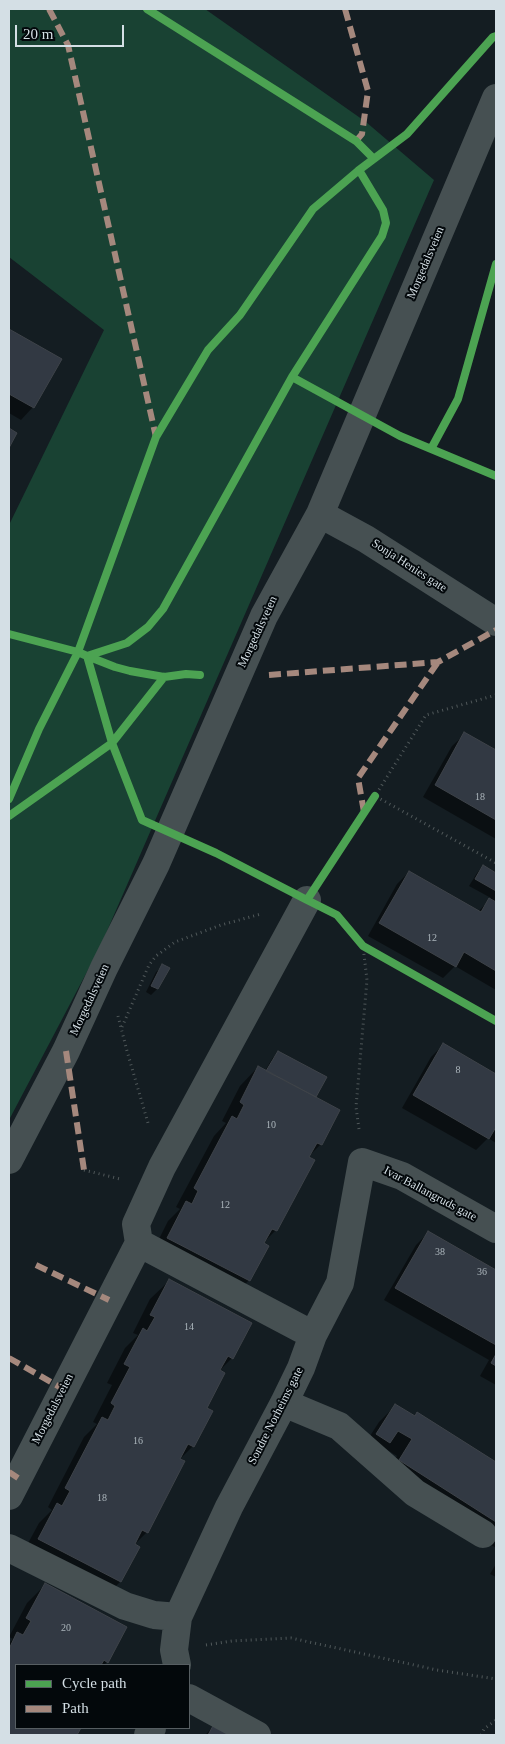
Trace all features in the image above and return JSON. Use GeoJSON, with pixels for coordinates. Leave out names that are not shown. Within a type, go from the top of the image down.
{"type":"FeatureCollection","features":[{"type":"Feature","properties":{"kind":"street","name":"Morgedalsveien"},"geometry":{"type":"LineString","coordinates":[[9,1160],[66,1051],[104,968],[156,864],[264,616],[320,514],[496,98]]}},
{"type":"Feature","properties":{"kind":"street","name":"Sonja Henies gate"},"geometry":{"type":"LineString","coordinates":[[320,514],[366,539],[496,622]]}},
{"type":"Feature","properties":{"kind":"street","name":"Morgedalsveien"},"geometry":{"type":"LineString","coordinates":[[9,1496],[139,1242],[136,1224],[162,1167],[307,900]]}},
{"type":"Feature","properties":{"kind":"street","name":"Ivar Ballangruds gate"},"geometry":{"type":"LineString","coordinates":[[362,1162],[402,1176],[496,1230]]}},
{"type":"Feature","properties":{"kind":"street","name":"Sondre Norheims gate"},"geometry":{"type":"LineString","coordinates":[[176,1658],[178,1617],[229,1508],[301,1368],[313,1335],[340,1284],[362,1162]]}},
{"type":"Feature","properties":{"kind":"street"},"geometry":{"type":"LineString","coordinates":[[139,1242],[313,1335]]}},
{"type":"Feature","properties":{"kind":"street"},"geometry":{"type":"LineString","coordinates":[[284,1403],[339,1426],[416,1493],[483,1534]]}},
{"type":"Feature","properties":{"kind":"street"},"geometry":{"type":"LineString","coordinates":[[9,1548],[125,1606],[154,1615],[178,1617]]}},
{"type":"Feature","properties":{"kind":"street"},"geometry":{"type":"LineString","coordinates":[[190,1699],[257,1735]]}},
{"type":"Feature","properties":{"kind":"path"},"geometry":{"type":"LineString","coordinates":[[370,804],[426,715],[496,694]]}},
{"type":"Feature","properties":{"kind":"path"},"geometry":{"type":"LineString","coordinates":[[375,796],[496,863]]}},
{"type":"Feature","properties":{"kind":"path"},"geometry":{"type":"LineString","coordinates":[[84,1170],[122,1179],[162,1167],[126,1051],[122,1028],[149,965],[156,956],[175,942],[221,925],[307,900]]}},
{"type":"Feature","properties":{"kind":"path"},"geometry":{"type":"LineString","coordinates":[[357,938],[363,946],[372,950]]}},
{"type":"Feature","properties":{"kind":"path"},"geometry":{"type":"LineString","coordinates":[[362,1162],[356,1107],[367,980],[363,946]]}},
{"type":"Feature","properties":{"kind":"path"},"geometry":{"type":"LineString","coordinates":[[176,1658],[232,1641],[291,1638],[437,1670],[496,1679]]}},
{"type":"Feature","properties":{"kind":"path"},"geometry":{"type":"LineString","coordinates":[[481,1735],[484,1729],[496,1720]]}},
{"type":"Feature","properties":{"kind":"green space"},"geometry":{"type":"Polygon","coordinates":[[[9,9],[205,9],[366,122],[434,180],[100,947],[9,1120],[9,525],[104,330],[9,257],[9,9]]]}},
{"type":"Feature","properties":{"kind":"building"},"geometry":{"type":"Polygon","coordinates":[[[9,329],[62,359],[34,408],[9,394],[9,329]]]}},
{"type":"Feature","properties":{"kind":"building"},"geometry":{"type":"Polygon","coordinates":[[[9,428],[17,433],[9,448],[9,428]]]}},
{"type":"Feature","properties":{"kind":"building"},"geometry":{"type":"Polygon","coordinates":[[[464,732],[496,750],[496,820],[435,785],[464,732]]]}},
{"type":"Feature","properties":{"kind":"building"},"geometry":{"type":"Polygon","coordinates":[[[483,865],[496,873],[496,891],[475,879],[483,865]]]}},
{"type":"Feature","properties":{"kind":"building"},"geometry":{"type":"Polygon","coordinates":[[[409,871],[481,912],[489,898],[496,902],[496,971],[464,952],[456,967],[379,923],[409,871]]]}},
{"type":"Feature","properties":{"kind":"building"},"geometry":{"type":"Polygon","coordinates":[[[162,964],[170,968],[158,989],[151,986],[162,964]]]}},
{"type":"Feature","properties":{"kind":"building"},"geometry":{"type":"Polygon","coordinates":[[[443,1043],[496,1074],[496,1127],[489,1139],[413,1095],[443,1043]]]}},
{"type":"Feature","properties":{"kind":"building"},"geometry":{"type":"Polygon","coordinates":[[[278,1051],[327,1077],[316,1097],[266,1071],[278,1051]]]}},
{"type":"Feature","properties":{"kind":"building"},"geometry":{"type":"Polygon","coordinates":[[[258,1066],[340,1110],[322,1145],[317,1143],[309,1157],[315,1160],[277,1231],[272,1229],[264,1243],[269,1246],[250,1281],[167,1238],[186,1201],[192,1204],[198,1191],[194,1188],[232,1116],[237,1119],[244,1105],[240,1102],[258,1066]]]}},
{"type":"Feature","properties":{"kind":"building"},"geometry":{"type":"Polygon","coordinates":[[[428,1231],[496,1270],[496,1345],[395,1288],[428,1231]]]}},
{"type":"Feature","properties":{"kind":"building"},"geometry":{"type":"Polygon","coordinates":[[[169,1279],[252,1323],[233,1359],[228,1356],[220,1370],[225,1373],[207,1408],[213,1411],[194,1447],[188,1444],[180,1459],[185,1461],[148,1533],[142,1530],[135,1544],[140,1547],[121,1582],[38,1539],[57,1503],[62,1506],[70,1491],[65,1488],[102,1417],[108,1420],[115,1406],[111,1403],[130,1367],[124,1364],[143,1328],[147,1331],[155,1317],[150,1315],[169,1279]]]}},
{"type":"Feature","properties":{"kind":"building"},"geometry":{"type":"Polygon","coordinates":[[[496,1354],[496,1366],[491,1363],[496,1354]]]}},
{"type":"Feature","properties":{"kind":"building"},"geometry":{"type":"Polygon","coordinates":[[[395,1404],[415,1416],[417,1412],[496,1462],[496,1522],[399,1460],[412,1439],[398,1431],[390,1443],[376,1434],[395,1404]]]}},
{"type":"Feature","properties":{"kind":"building"},"geometry":{"type":"Polygon","coordinates":[[[45,1583],[127,1627],[108,1663],[104,1660],[102,1664],[15,1664],[15,1729],[80,1729],[77,1735],[9,1735],[9,1649],[17,1632],[23,1635],[31,1621],[26,1618],[45,1583]]]}},
{"type":"Feature","properties":{"kind":"building"},"geometry":{"type":"Polygon","coordinates":[[[214,1724],[235,1735],[208,1735],[214,1724]]]}},
{"type":"Feature","properties":{"kind":"marked path"},"geometry":{"type":"LineString","coordinates":[[49,9],[68,45],[156,437]]}},
{"type":"Feature","properties":{"kind":"marked path"},"geometry":{"type":"LineString","coordinates":[[345,9],[368,91],[362,134],[356,141]]}},
{"type":"Feature","properties":{"kind":"marked path"},"geometry":{"type":"LineString","coordinates":[[269,675],[438,662],[496,630]]}},
{"type":"Feature","properties":{"kind":"marked path"},"geometry":{"type":"LineString","coordinates":[[364,812],[358,778],[438,662]]}},
{"type":"Feature","properties":{"kind":"marked path"},"geometry":{"type":"LineString","coordinates":[[66,1051],[84,1170]]}},
{"type":"Feature","properties":{"kind":"marked path"},"geometry":{"type":"LineString","coordinates":[[36,1265],[109,1300]]}},
{"type":"Feature","properties":{"kind":"marked path"},"geometry":{"type":"LineString","coordinates":[[9,1358],[63,1389]]}},
{"type":"Feature","properties":{"kind":"marked path"},"geometry":{"type":"LineString","coordinates":[[9,1472],[18,1478]]}},
{"type":"Feature","properties":{"kind":"cycle path"},"geometry":{"type":"LineString","coordinates":[[147,9],[356,141],[374,159]]}},
{"type":"Feature","properties":{"kind":"cycle path"},"geometry":{"type":"LineString","coordinates":[[9,799],[39,729],[78,652],[156,437],[208,350],[240,315],[313,209],[359,170],[407,134],[493,37],[496,36]]}},
{"type":"Feature","properties":{"kind":"cycle path"},"geometry":{"type":"LineString","coordinates":[[9,634],[87,656],[127,643],[148,627],[163,609],[292,377],[382,236],[386,223],[383,210],[359,170]]}},
{"type":"Feature","properties":{"kind":"cycle path"},"geometry":{"type":"LineString","coordinates":[[431,449],[458,399],[496,264]]}},
{"type":"Feature","properties":{"kind":"cycle path"},"geometry":{"type":"LineString","coordinates":[[292,377],[400,436],[496,476]]}},
{"type":"Feature","properties":{"kind":"cycle path"},"geometry":{"type":"LineString","coordinates":[[200,675],[186,674],[164,677],[115,667],[87,656],[112,743],[142,820],[216,853],[307,900]]}},
{"type":"Feature","properties":{"kind":"cycle path"},"geometry":{"type":"LineString","coordinates":[[9,816],[112,743],[164,677]]}},
{"type":"Feature","properties":{"kind":"cycle path"},"geometry":{"type":"LineString","coordinates":[[375,796],[307,900],[337,915],[363,946],[496,1021]]}}]}
